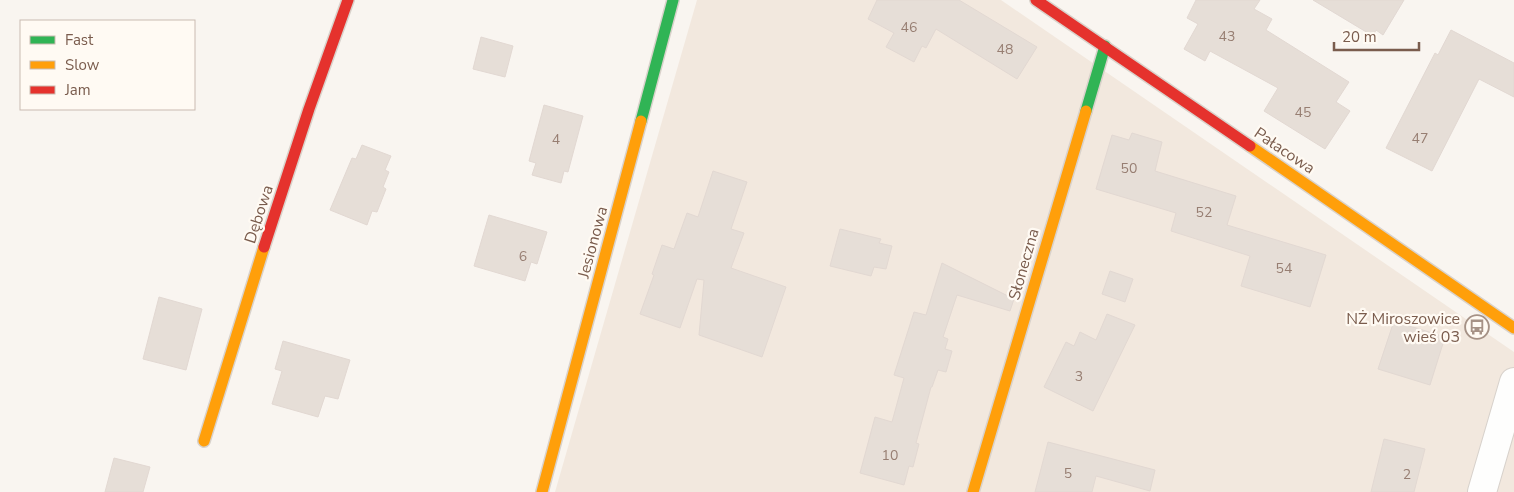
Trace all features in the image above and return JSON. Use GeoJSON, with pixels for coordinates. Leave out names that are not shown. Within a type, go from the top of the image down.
{"type":"FeatureCollection","features":[{"type":"Feature","properties":{"kind":"street","name":"Dębowa"},"geometry":{"type":"LineString","coordinates":[[204,441],[314,94],[348,0]]}},
{"type":"Feature","properties":{"kind":"street","name":"Jesionowa"},"geometry":{"type":"LineString","coordinates":[[542,492],[673,0]]}},
{"type":"Feature","properties":{"kind":"street","name":"Pałacowa"},"geometry":{"type":"LineString","coordinates":[[1036,0],[1514,328]]}},
{"type":"Feature","properties":{"kind":"street","name":"Słoneczna"},"geometry":{"type":"LineString","coordinates":[[973,492],[1105,46]]}},
{"type":"Feature","properties":{"kind":"street"},"geometry":{"type":"LineString","coordinates":[[1482,492],[1514,382]]}},
{"type":"Feature","properties":{"kind":"shaded area"},"geometry":{"type":"Polygon","coordinates":[[[697,0],[1001,0],[1514,352],[1514,492],[555,492],[697,0]]]}},
{"type":"Feature","properties":{"kind":"building"},"geometry":{"type":"Polygon","coordinates":[[[877,0],[959,0],[1037,47],[1017,79],[936,29],[926,48],[922,46],[914,62],[886,47],[894,33],[868,19],[877,0]]]}},
{"type":"Feature","properties":{"kind":"building"},"geometry":{"type":"Polygon","coordinates":[[[1196,0],[1260,0],[1254,9],[1272,19],[1266,30],[1349,82],[1336,102],[1350,111],[1325,149],[1264,111],[1278,88],[1210,51],[1205,61],[1184,49],[1198,24],[1187,18],[1196,0]]]}},
{"type":"Feature","properties":{"kind":"building"},"geometry":{"type":"Polygon","coordinates":[[[1313,0],[1404,0],[1383,35],[1376,30],[1373,36],[1313,0]]]}},
{"type":"Feature","properties":{"kind":"building"},"geometry":{"type":"Polygon","coordinates":[[[1451,30],[1514,63],[1514,97],[1479,79],[1432,171],[1386,148],[1435,53],[1438,55],[1451,30]]]}},
{"type":"Feature","properties":{"kind":"building"},"geometry":{"type":"Polygon","coordinates":[[[481,37],[513,46],[505,77],[473,69],[481,37]]]}},
{"type":"Feature","properties":{"kind":"building"},"geometry":{"type":"Polygon","coordinates":[[[544,105],[583,116],[568,172],[564,171],[561,183],[532,175],[536,163],[529,161],[544,105]]]}},
{"type":"Feature","properties":{"kind":"building"},"geometry":{"type":"Polygon","coordinates":[[[1132,133],[1162,142],[1155,171],[1236,196],[1227,225],[1326,255],[1310,307],[1241,286],[1250,256],[1171,231],[1176,213],[1096,189],[1112,135],[1129,140],[1132,133]]]}},
{"type":"Feature","properties":{"kind":"building"},"geometry":{"type":"Polygon","coordinates":[[[362,145],[391,156],[385,170],[389,172],[383,187],[386,189],[377,212],[372,211],[367,225],[330,210],[352,158],[356,159],[362,145]]]}},
{"type":"Feature","properties":{"kind":"building"},"geometry":{"type":"Polygon","coordinates":[[[713,171],[747,182],[731,229],[744,233],[731,268],[786,287],[762,357],[699,335],[704,280],[697,279],[680,328],[640,314],[662,245],[674,249],[687,213],[698,217],[713,171]]]}},
{"type":"Feature","properties":{"kind":"building"},"geometry":{"type":"Polygon","coordinates":[[[489,215],[547,232],[537,264],[531,262],[525,281],[474,266],[489,215]]]}},
{"type":"Feature","properties":{"kind":"building"},"geometry":{"type":"Polygon","coordinates":[[[840,229],[881,239],[879,243],[892,246],[886,269],[874,267],[871,276],[830,266],[840,229]]]}},
{"type":"Feature","properties":{"kind":"building"},"geometry":{"type":"Polygon","coordinates":[[[942,263],[1014,299],[1010,311],[957,295],[943,337],[948,339],[945,349],[952,351],[946,372],[938,370],[931,387],[916,443],[919,444],[913,467],[909,466],[904,485],[860,473],[875,417],[892,422],[904,378],[894,375],[914,312],[926,315],[942,263]]]}},
{"type":"Feature","properties":{"kind":"building"},"geometry":{"type":"Polygon","coordinates":[[[1110,271],[1133,279],[1125,302],[1102,294],[1110,271]]]}},
{"type":"Feature","properties":{"kind":"building"},"geometry":{"type":"Polygon","coordinates":[[[159,297],[202,309],[186,370],[143,359],[159,297]]]}},
{"type":"Feature","properties":{"kind":"building"},"geometry":{"type":"Polygon","coordinates":[[[1107,314],[1135,325],[1093,411],[1044,387],[1066,342],[1074,346],[1080,332],[1096,340],[1107,314]]]}},
{"type":"Feature","properties":{"kind":"building"},"geometry":{"type":"Polygon","coordinates":[[[1394,321],[1445,337],[1430,385],[1378,369],[1394,321]]]}},
{"type":"Feature","properties":{"kind":"building"},"geometry":{"type":"Polygon","coordinates":[[[283,341],[350,360],[338,399],[325,396],[318,417],[272,404],[282,371],[275,369],[283,341]]]}},
{"type":"Feature","properties":{"kind":"building"},"geometry":{"type":"Polygon","coordinates":[[[1384,439],[1425,449],[1414,492],[1371,492],[1384,439]]]}},
{"type":"Feature","properties":{"kind":"building"},"geometry":{"type":"Polygon","coordinates":[[[1048,442],[1155,470],[1150,491],[1096,476],[1092,492],[1035,492],[1048,442]]]}},
{"type":"Feature","properties":{"kind":"building"},"geometry":{"type":"Polygon","coordinates":[[[114,458],[150,467],[143,492],[105,492],[114,458]]]}},
{"type":"Feature","properties":{"kind":"traffic: fast"},"geometry":{"type":"LineString","coordinates":[[641,121],[673,0]]}},
{"type":"Feature","properties":{"kind":"traffic: fast"},"geometry":{"type":"LineString","coordinates":[[1086,111],[1105,46]]}},
{"type":"Feature","properties":{"kind":"traffic: slow"},"geometry":{"type":"LineString","coordinates":[[973,492],[1086,111]]}},
{"type":"Feature","properties":{"kind":"traffic: slow"},"geometry":{"type":"LineString","coordinates":[[542,492],[641,121]]}},
{"type":"Feature","properties":{"kind":"traffic: slow"},"geometry":{"type":"LineString","coordinates":[[1250,146],[1514,328]]}},
{"type":"Feature","properties":{"kind":"traffic: slow"},"geometry":{"type":"LineString","coordinates":[[204,441],[264,247]]}},
{"type":"Feature","properties":{"kind":"traffic: jam"},"geometry":{"type":"LineString","coordinates":[[264,247],[309,109],[348,0]]}},
{"type":"Feature","properties":{"kind":"traffic: jam"},"geometry":{"type":"LineString","coordinates":[[1036,0],[1250,146]]}},
{"type":"Feature","properties":{"kind":"place","name":"NŻ Miroszowice wieś 03"},"geometry":{"type":"Point","coordinates":[1477,327]}}]}
